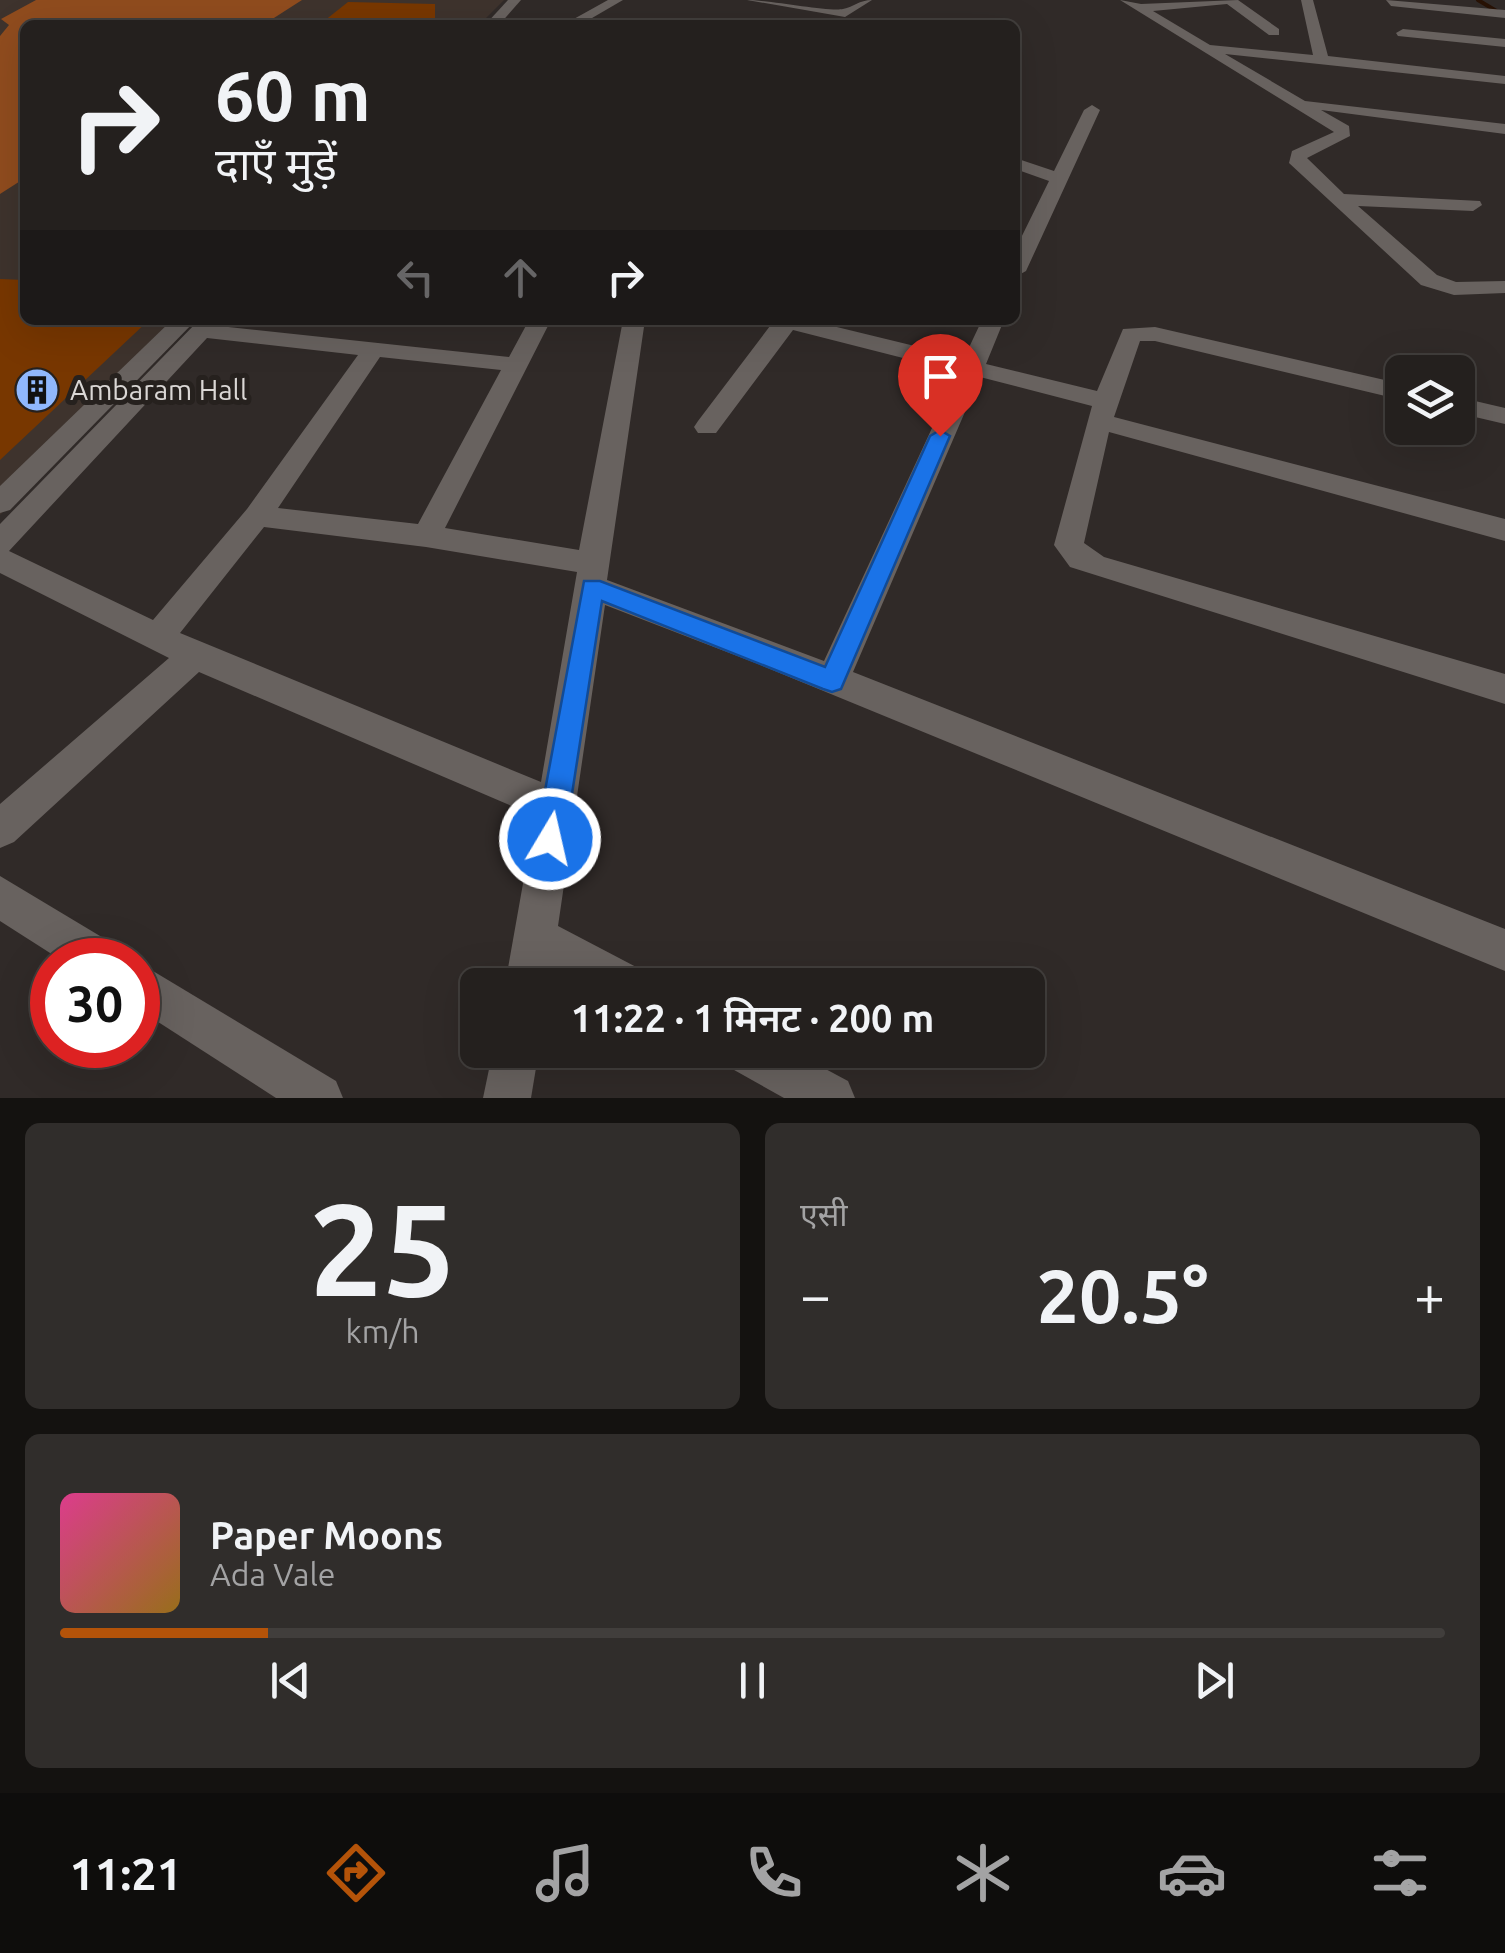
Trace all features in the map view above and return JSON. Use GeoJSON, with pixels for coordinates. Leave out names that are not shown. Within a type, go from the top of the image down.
{"type":"FeatureCollection","features":[{"type":"Feature","properties":{"kind":"street"},"geometry":{"type":"LineString","coordinates":[[497,20],[516,0]]}},
{"type":"Feature","properties":{"kind":"street"},"geometry":{"type":"LineString","coordinates":[[758,0],[806,4],[845,13],[866,0]]}},
{"type":"Feature","properties":{"kind":"street"},"geometry":{"type":"LineString","coordinates":[[1132,4],[1230,0],[1274,32]]}},
{"type":"Feature","properties":{"kind":"street"},"geometry":{"type":"LineString","coordinates":[[1307,0],[1321,58]]}},
{"type":"Feature","properties":{"kind":"street"},"geometry":{"type":"LineString","coordinates":[[1469,0],[1500,15]]}},
{"type":"Feature","properties":{"kind":"street"},"geometry":{"type":"LineString","coordinates":[[579,20],[611,1]]}},
{"type":"Feature","properties":{"kind":"street"},"geometry":{"type":"LineString","coordinates":[[1418,70],[1390,1],[1500,15]]}},
{"type":"Feature","properties":{"kind":"street"},"geometry":{"type":"LineString","coordinates":[[1132,4],[1300,103],[1358,132]]}},
{"type":"Feature","properties":{"kind":"street"},"geometry":{"type":"LineString","coordinates":[[1403,33],[1505,43]]}},
{"type":"Feature","properties":{"kind":"street"},"geometry":{"type":"LineString","coordinates":[[1205,47],[1501,80],[1505,94]]}},
{"type":"Feature","properties":{"kind":"street"},"geometry":{"type":"LineString","coordinates":[[1300,103],[1505,129]]}},
{"type":"Feature","properties":{"kind":"street"},"geometry":{"type":"LineString","coordinates":[[1020,261],[1092,110]]}},
{"type":"Feature","properties":{"kind":"street"},"geometry":{"type":"LineString","coordinates":[[1358,132],[1364,111]]}},
{"type":"Feature","properties":{"kind":"street"},"geometry":{"type":"LineString","coordinates":[[1358,132],[1298,154],[1296,160],[1437,286],[1454,290],[1505,288]]}},
{"type":"Feature","properties":{"kind":"street"},"geometry":{"type":"LineString","coordinates":[[1020,165],[1059,179]]}},
{"type":"Feature","properties":{"kind":"street"},"geometry":{"type":"LineString","coordinates":[[1341,200],[1473,206]]}},
{"type":"Feature","properties":{"kind":"street"},"geometry":{"type":"LineString","coordinates":[[0,503],[199,325]]}},
{"type":"Feature","properties":{"kind":"street"},"geometry":{"type":"LineString","coordinates":[[0,543],[199,325]]}},
{"type":"Feature","properties":{"kind":"street"},"geometry":{"type":"LineString","coordinates":[[207,325],[373,350],[518,364]]}},
{"type":"Feature","properties":{"kind":"street"},"geometry":{"type":"LineString","coordinates":[[426,536],[538,325]]}},
{"type":"Feature","properties":{"kind":"street"},"geometry":{"type":"LineString","coordinates":[[530,968],[633,325]]}},
{"type":"Feature","properties":{"kind":"street"},"geometry":{"type":"LineString","coordinates":[[706,427],[786,325]]}},
{"type":"Feature","properties":{"kind":"street"},"geometry":{"type":"LineString","coordinates":[[792,325],[971,367],[1102,411],[1505,530]]}},
{"type":"Feature","properties":{"kind":"street"},"geometry":{"type":"LineString","coordinates":[[832,681],[990,325]]}},
{"type":"Feature","properties":{"kind":"street"},"geometry":{"type":"LineString","coordinates":[[1385,388],[1144,333],[1127,337],[1102,411],[1069,544],[1081,559],[1094,566],[1505,689]]}},
{"type":"Feature","properties":{"kind":"street"},"geometry":{"type":"LineString","coordinates":[[158,638],[257,516],[373,350]]}},
{"type":"Feature","properties":{"kind":"street"},"geometry":{"type":"LineString","coordinates":[[1475,409],[1505,416]]}},
{"type":"Feature","properties":{"kind":"street"},"geometry":{"type":"LineString","coordinates":[[257,516],[426,536],[592,575],[832,681],[1505,950]]}},
{"type":"Feature","properties":{"kind":"street"},"geometry":{"type":"LineString","coordinates":[[0,560],[194,656],[556,806]]}},
{"type":"Feature","properties":{"kind":"street"},"geometry":{"type":"LineString","coordinates":[[0,829],[194,656]]}},
{"type":"Feature","properties":{"kind":"street"},"geometry":{"type":"LineString","coordinates":[[0,897],[65,938]]}},
{"type":"Feature","properties":{"kind":"street"},"geometry":{"type":"LineString","coordinates":[[536,937],[593,968]]}},
{"type":"Feature","properties":{"kind":"street"},"geometry":{"type":"LineString","coordinates":[[160,998],[319,1098]]}},
{"type":"Feature","properties":{"kind":"street"},"geometry":{"type":"LineString","coordinates":[[507,1098],[513,1068]]}},
{"type":"Feature","properties":{"kind":"street"},"geometry":{"type":"LineString","coordinates":[[776,1068],[831,1098]]}},
{"type":"Feature","properties":{"kind":"shaded area"},"geometry":{"type":"Polygon","coordinates":[[[0,0],[504,0],[484,20],[20,20],[20,325],[186,325],[0,515],[0,0]]]}},
{"type":"Feature","properties":{"kind":"shaded area"},"geometry":{"type":"Polygon","coordinates":[[[36,0],[302,0],[271,20],[20,20],[20,181],[0,194],[0,36],[9,25],[1,19],[36,0]]]}},
{"type":"Feature","properties":{"kind":"building"},"geometry":{"type":"Polygon","coordinates":[[[348,2],[435,4],[435,20],[325,20],[348,2]]]}},
{"type":"Feature","properties":{"kind":"building","name":"Ambaram Hall"},"geometry":{"type":"Polygon","coordinates":[[[0,279],[20,280],[20,325],[144,325],[0,460],[0,279]]]}},
{"type":"Feature","properties":{"kind":"waterway"},"geometry":{"type":"LineString","coordinates":[[1478,0],[1505,16]]}},
{"type":"Feature","properties":{"kind":"place","name":"Ambaram Hall"},"geometry":{"type":"Point","coordinates":[37,390]}},
{"type":"Feature","properties":{"kind":"route"},"geometry":{"type":"LineString","coordinates":[[550,839],[592,587],[832,681],[940,436]]}}]}
